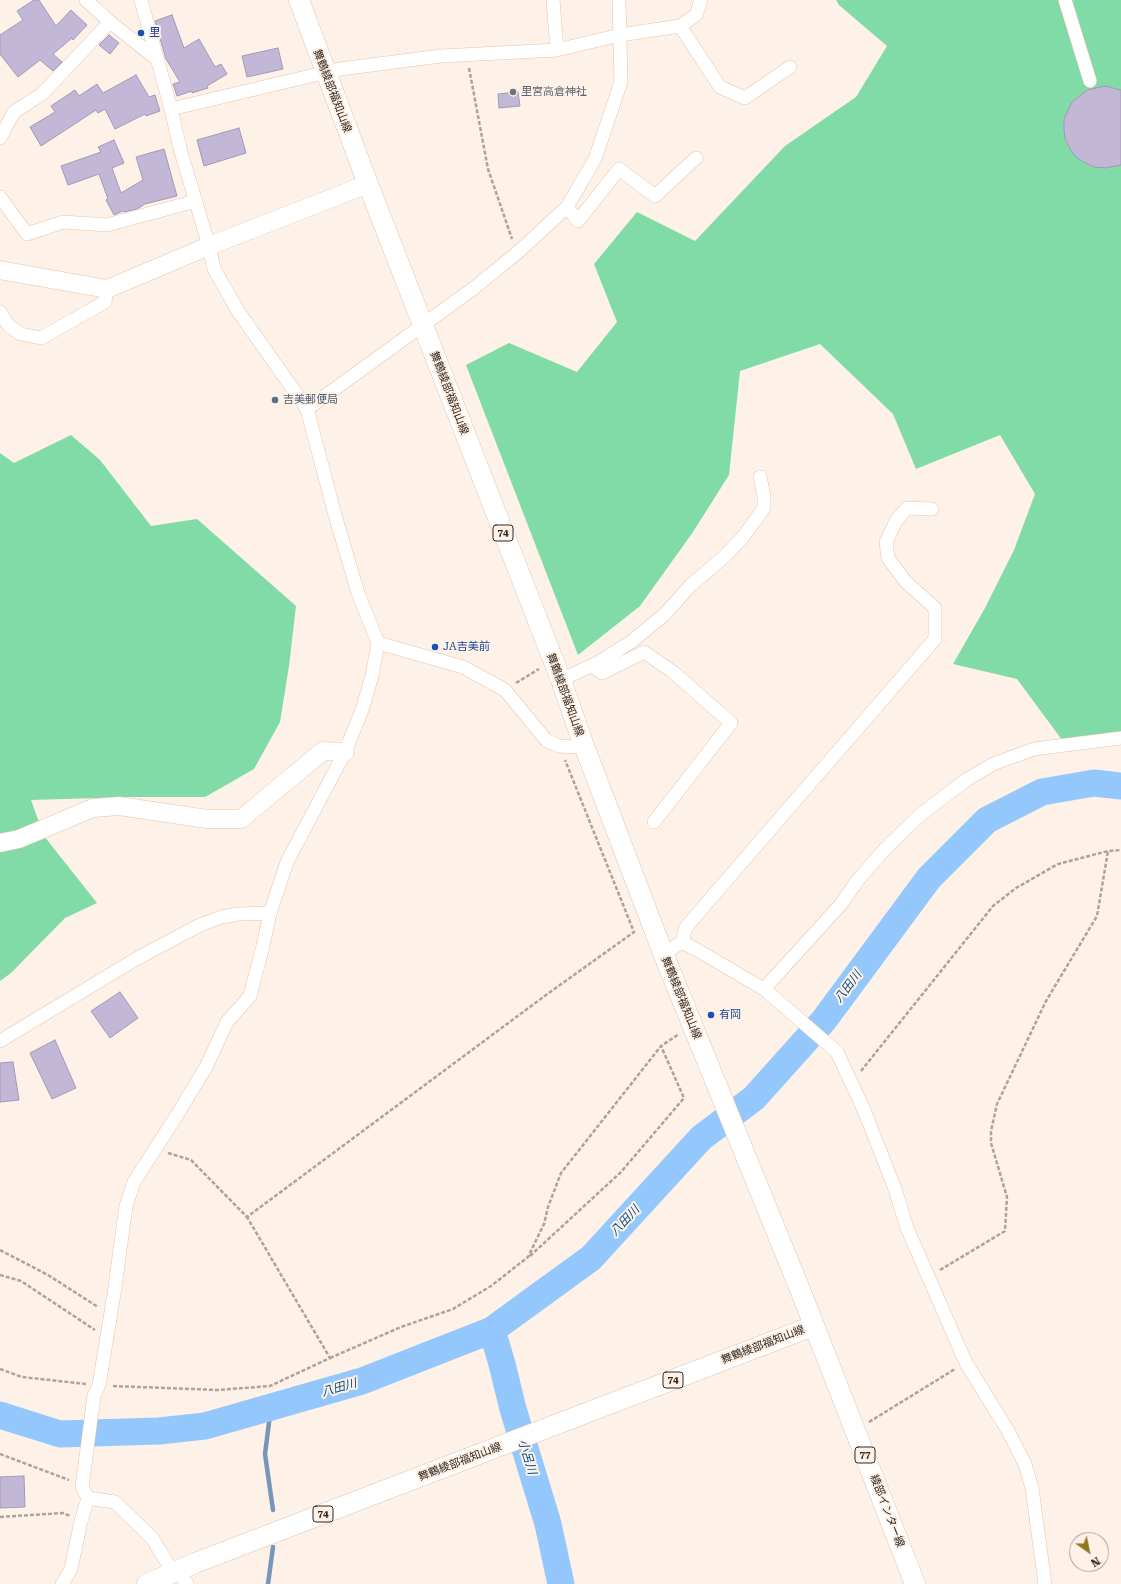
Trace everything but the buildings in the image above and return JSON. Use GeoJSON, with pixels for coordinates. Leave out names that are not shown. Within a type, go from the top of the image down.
{"type":"FeatureCollection","features":[{"type":"Feature","properties":{"kind":"main road","name":"舞鶴綾部福知山線"},"geometry":{"type":"LineString","coordinates":[[147,1584],[182,1577],[500,1446],[813,1326],[663,953],[583,743],[561,680],[325,73],[299,0]]}},
{"type":"Feature","properties":{"kind":"main road","name":"綾部インター線"},"geometry":{"type":"LineString","coordinates":[[813,1326],[856,1430],[915,1584]]}},
{"type":"Feature","properties":{"kind":"street"},"geometry":{"type":"LineString","coordinates":[[86,0],[110,22],[158,60]]}},
{"type":"Feature","properties":{"kind":"street"},"geometry":{"type":"LineString","coordinates":[[62,1584],[71,1570],[81,1521],[88,1498],[82,1487],[84,1466],[111,1314],[126,1206],[134,1182],[206,1067],[227,1022],[250,996],[270,913],[287,862],[345,752],[362,710],[372,676],[378,642],[358,593],[335,515],[307,409],[238,311],[214,269],[209,246],[181,152],[158,60],[140,0]]}},
{"type":"Feature","properties":{"kind":"street"},"geometry":{"type":"LineString","coordinates":[[552,0],[557,50]]}},
{"type":"Feature","properties":{"kind":"street"},"geometry":{"type":"LineString","coordinates":[[307,409],[474,288],[517,253],[568,207],[595,159],[621,82],[618,0]]}},
{"type":"Feature","properties":{"kind":"street"},"geometry":{"type":"LineString","coordinates":[[171,109],[340,69],[441,56],[557,50],[620,35],[680,26],[696,15],[701,0]]}},
{"type":"Feature","properties":{"kind":"street"},"geometry":{"type":"LineString","coordinates":[[1065,0],[1090,81]]}},
{"type":"Feature","properties":{"kind":"street"},"geometry":{"type":"LineString","coordinates":[[0,138],[14,112],[42,94],[110,22]]}},
{"type":"Feature","properties":{"kind":"street"},"geometry":{"type":"LineString","coordinates":[[680,26],[720,86],[745,98],[790,67]]}},
{"type":"Feature","properties":{"kind":"street"},"geometry":{"type":"LineString","coordinates":[[568,207],[578,221],[619,169],[655,196],[696,158]]}},
{"type":"Feature","properties":{"kind":"street"},"geometry":{"type":"LineString","coordinates":[[0,270],[107,289],[209,246],[368,184]]}},
{"type":"Feature","properties":{"kind":"street"},"geometry":{"type":"LineString","coordinates":[[0,197],[27,234],[63,222],[108,225],[196,201]]}},
{"type":"Feature","properties":{"kind":"street"},"geometry":{"type":"LineString","coordinates":[[0,312],[9,326],[21,334],[41,338],[105,302],[107,289]]}},
{"type":"Feature","properties":{"kind":"street"},"geometry":{"type":"LineString","coordinates":[[561,680],[592,666],[631,642],[665,614],[691,585],[743,537],[764,508],[764,496],[760,477]]}},
{"type":"Feature","properties":{"kind":"street"},"geometry":{"type":"LineString","coordinates":[[663,953],[682,942],[686,927],[935,639],[934,608],[905,581],[888,558],[886,542],[896,521],[907,508],[932,509]]}},
{"type":"Feature","properties":{"kind":"street"},"geometry":{"type":"LineString","coordinates":[[378,642],[463,667],[506,690],[546,740],[559,746],[573,747],[583,743]]}},
{"type":"Feature","properties":{"kind":"street"},"geometry":{"type":"LineString","coordinates":[[592,666],[602,673],[644,652],[673,672],[731,723],[654,822]]}},
{"type":"Feature","properties":{"kind":"street"},"geometry":{"type":"LineString","coordinates":[[764,989],[837,908],[857,881],[885,849],[920,815],[966,780],[993,764],[1034,749],[1121,738]]}},
{"type":"Feature","properties":{"kind":"street"},"geometry":{"type":"LineString","coordinates":[[0,843],[18,839],[93,808],[118,806],[207,819],[241,819],[323,751],[345,752]]}},
{"type":"Feature","properties":{"kind":"street"},"geometry":{"type":"LineString","coordinates":[[0,1041],[136,959],[198,926],[221,917],[238,914],[270,913]]}},
{"type":"Feature","properties":{"kind":"street"},"geometry":{"type":"LineString","coordinates":[[682,942],[764,989],[837,1052],[852,1082],[895,1189],[907,1228],[966,1362],[1007,1429],[1024,1464],[1032,1488],[1045,1584]]}},
{"type":"Feature","properties":{"kind":"street"},"geometry":{"type":"LineString","coordinates":[[88,1498],[115,1502],[152,1538],[168,1564],[182,1577]]}},
{"type":"Feature","properties":{"kind":"path"},"geometry":{"type":"LineString","coordinates":[[466,54],[488,169],[517,253]]}},
{"type":"Feature","properties":{"kind":"path"},"geometry":{"type":"LineString","coordinates":[[506,690],[541,668]]}},
{"type":"Feature","properties":{"kind":"path"},"geometry":{"type":"LineString","coordinates":[[247,1217],[551,991],[634,932],[559,746]]}},
{"type":"Feature","properties":{"kind":"path"},"geometry":{"type":"LineString","coordinates":[[852,1082],[993,906],[1016,888],[1058,864],[1108,851],[1121,850]]}},
{"type":"Feature","properties":{"kind":"path"},"geometry":{"type":"LineString","coordinates":[[928,1277],[1005,1231],[1007,1197],[990,1143],[997,1104],[1046,1001],[1097,916],[1108,851]]}},
{"type":"Feature","properties":{"kind":"path"},"geometry":{"type":"LineString","coordinates":[[528,1257],[544,1224],[548,1207],[561,1173],[661,1046],[692,1024]]}},
{"type":"Feature","properties":{"kind":"path"},"geometry":{"type":"LineString","coordinates":[[0,1369],[22,1377],[97,1391],[218,1390],[270,1386],[401,1327],[453,1309],[491,1286],[528,1257],[621,1172],[684,1098],[661,1046]]}},
{"type":"Feature","properties":{"kind":"path"},"geometry":{"type":"LineString","coordinates":[[155,1149],[191,1160],[247,1217],[330,1358]]}},
{"type":"Feature","properties":{"kind":"path"},"geometry":{"type":"LineString","coordinates":[[0,1250],[48,1276],[111,1314]]}},
{"type":"Feature","properties":{"kind":"path"},"geometry":{"type":"LineString","coordinates":[[0,1274],[21,1281],[107,1338]]}},
{"type":"Feature","properties":{"kind":"path"},"geometry":{"type":"LineString","coordinates":[[856,1430],[966,1362]]}},
{"type":"Feature","properties":{"kind":"path"},"geometry":{"type":"LineString","coordinates":[[0,1454],[61,1477],[82,1487]]}},
{"type":"Feature","properties":{"kind":"path"},"geometry":{"type":"LineString","coordinates":[[0,1517],[63,1513],[81,1521]]}},
{"type":"Feature","properties":{"kind":"green space"},"geometry":{"type":"Polygon","coordinates":[[[836,0],[1121,0],[1121,733],[1065,744],[1017,679],[953,664],[985,608],[1014,550],[1035,494],[1000,435],[916,469],[893,414],[820,344],[740,371],[729,475],[693,532],[640,606],[578,655],[466,365],[509,343],[577,372],[617,322],[594,264],[637,212],[695,241],[785,146],[856,97],[887,46],[839,5],[836,0]]]}},
{"type":"Feature","properties":{"kind":"green space"},"geometry":{"type":"Polygon","coordinates":[[[71,435],[100,460],[151,526],[197,519],[296,606],[289,666],[280,722],[254,769],[205,797],[129,797],[31,800],[44,836],[97,903],[65,918],[11,973],[0,981],[0,453],[14,463],[71,435]]]}},
{"type":"Feature","properties":{"kind":"waterway","name":"八田川"},"geometry":{"type":"LineString","coordinates":[[0,1415],[60,1434],[159,1431],[205,1426],[362,1381],[492,1330],[591,1258],[701,1138],[754,1098],[824,1020],[929,878],[987,820],[1042,792],[1094,783],[1121,786]]}},
{"type":"Feature","properties":{"kind":"waterway","name":"小呂川"},"geometry":{"type":"LineString","coordinates":[[492,1330],[513,1409],[548,1524],[561,1584]]}},
{"type":"Feature","properties":{"kind":"waterway"},"geometry":{"type":"LineString","coordinates":[[271,1407],[265,1454],[273,1510]]}},
{"type":"Feature","properties":{"kind":"waterway"},"geometry":{"type":"LineString","coordinates":[[268,1584],[273,1547]]}},
{"type":"Feature","properties":{"kind":"place","name":"里"},"geometry":{"type":"Point","coordinates":[141,33]}},
{"type":"Feature","properties":{"kind":"place","name":"里宮高倉神社"},"geometry":{"type":"Point","coordinates":[513,92]}},
{"type":"Feature","properties":{"kind":"place","name":"吉美郵便局"},"geometry":{"type":"Point","coordinates":[275,400]}},
{"type":"Feature","properties":{"kind":"place","name":"JA吉美前"},"geometry":{"type":"Point","coordinates":[435,647]}},
{"type":"Feature","properties":{"kind":"place","name":"有岡"},"geometry":{"type":"Point","coordinates":[711,1015]}}]}
